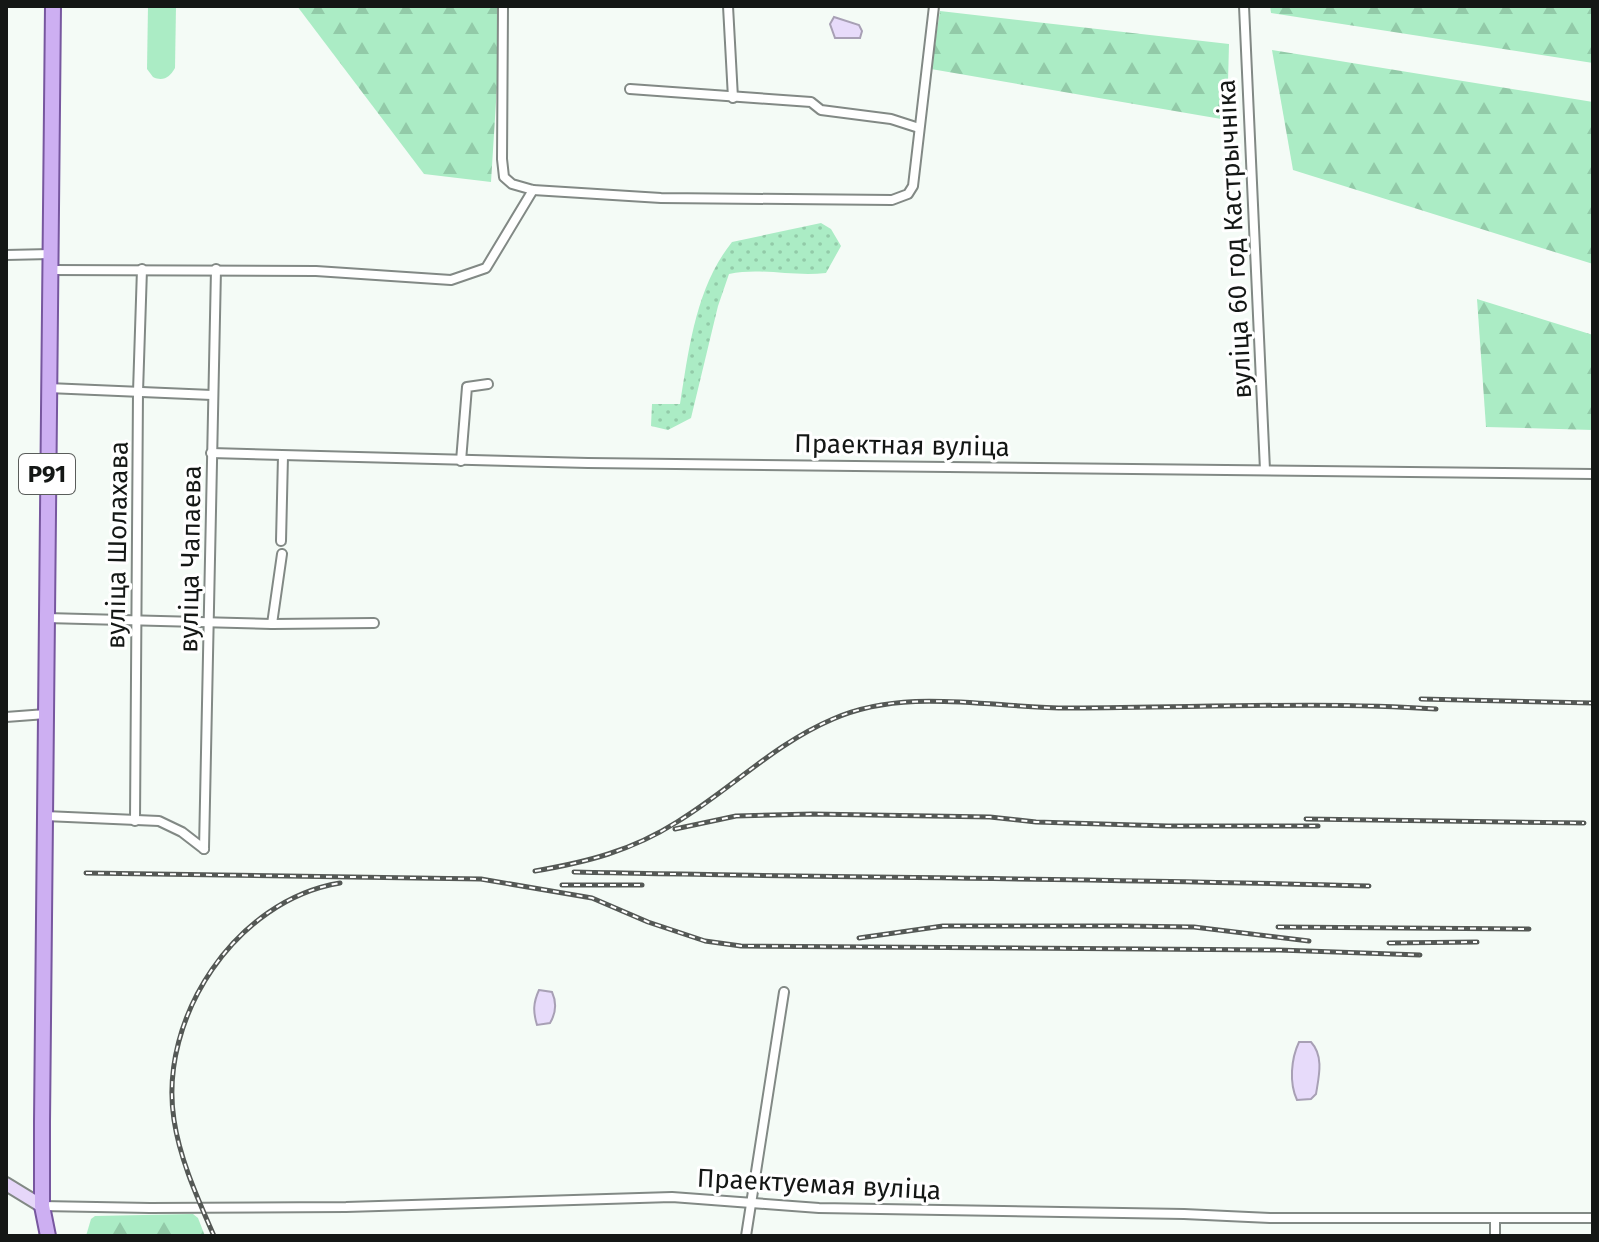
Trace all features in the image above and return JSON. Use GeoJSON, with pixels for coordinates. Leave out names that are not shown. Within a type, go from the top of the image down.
{"type":"FeatureCollection","features":[{"type":"Feature","properties":{"kind":"main road","name":"Р91"},"geometry":{"type":"LineString","coordinates":[[48,1236],[42,1206],[53,6]]}},
{"type":"Feature","properties":{"kind":"street"},"geometry":{"type":"LineString","coordinates":[[503,6],[502,159],[504,177],[512,184],[533,190],[661,198],[892,200],[908,194],[913,186],[934,6]]}},
{"type":"Feature","properties":{"kind":"street"},"geometry":{"type":"LineString","coordinates":[[728,6],[733,98]]}},
{"type":"Feature","properties":{"kind":"street","name":"вуліца 60 год Кастрычніка"},"geometry":{"type":"LineString","coordinates":[[1244,6],[1265,470]]}},
{"type":"Feature","properties":{"kind":"street"},"geometry":{"type":"LineString","coordinates":[[630,89],[811,102],[821,110],[891,119],[919,128]]}},
{"type":"Feature","properties":{"kind":"street"},"geometry":{"type":"LineString","coordinates":[[51,270],[316,271],[451,280],[486,268],[533,190]]}},
{"type":"Feature","properties":{"kind":"street"},"geometry":{"type":"LineString","coordinates":[[6,255],[51,254]]}},
{"type":"Feature","properties":{"kind":"street","name":"вуліца Шолахава"},"geometry":{"type":"LineString","coordinates":[[135,821],[138,392],[142,269]]}},
{"type":"Feature","properties":{"kind":"street","name":"вуліца Чапаева"},"geometry":{"type":"LineString","coordinates":[[135,821],[159,821],[182,832],[204,849],[216,269]]}},
{"type":"Feature","properties":{"kind":"street"},"geometry":{"type":"LineString","coordinates":[[461,461],[467,387],[488,384]]}},
{"type":"Feature","properties":{"kind":"street"},"geometry":{"type":"LineString","coordinates":[[48,388],[212,395]]}},
{"type":"Feature","properties":{"kind":"street","name":"Праектная вуліца"},"geometry":{"type":"LineString","coordinates":[[211,453],[461,461],[1593,474]]}},
{"type":"Feature","properties":{"kind":"street"},"geometry":{"type":"LineString","coordinates":[[281,541],[283,456]]}},
{"type":"Feature","properties":{"kind":"street"},"geometry":{"type":"LineString","coordinates":[[272,624],[282,554]]}},
{"type":"Feature","properties":{"kind":"street"},"geometry":{"type":"LineString","coordinates":[[45,618],[272,624],[374,623]]}},
{"type":"Feature","properties":{"kind":"street"},"geometry":{"type":"LineString","coordinates":[[6,717],[46,714]]}},
{"type":"Feature","properties":{"kind":"street"},"geometry":{"type":"LineString","coordinates":[[45,816],[135,821]]}},
{"type":"Feature","properties":{"kind":"street"},"geometry":{"type":"LineString","coordinates":[[746,1236],[784,992]]}},
{"type":"Feature","properties":{"kind":"street"},"geometry":{"type":"LineString","coordinates":[[6,1184],[42,1206]]}},
{"type":"Feature","properties":{"kind":"street","name":"Праектуемая вуліца"},"geometry":{"type":"LineString","coordinates":[[42,1206],[375,1206],[672,1197],[751,1204],[1270,1218],[1593,1218]]}},
{"type":"Feature","properties":{"kind":"street"},"geometry":{"type":"LineString","coordinates":[[1495,1218],[1495,1236]]}},
{"type":"Feature","properties":{"kind":"green space"},"geometry":{"type":"Polygon","coordinates":[[[148,6],[176,6],[175,68],[163,79],[153,77],[147,69],[148,6]]]}},
{"type":"Feature","properties":{"kind":"green space"},"geometry":{"type":"Polygon","coordinates":[[[297,6],[502,6],[491,182],[424,174],[297,6]]]}},
{"type":"Feature","properties":{"kind":"green space"},"geometry":{"type":"Polygon","coordinates":[[[1270,6],[1593,6],[1593,63],[1271,13],[1270,6]]]}},
{"type":"Feature","properties":{"kind":"green space"},"geometry":{"type":"Polygon","coordinates":[[[940,11],[1229,44],[1227,120],[931,69],[940,11]]]}},
{"type":"Feature","properties":{"kind":"green space"},"geometry":{"type":"Polygon","coordinates":[[[1272,50],[1593,102],[1593,264],[1293,170],[1272,50]]]}},
{"type":"Feature","properties":{"kind":"green space"},"geometry":{"type":"Polygon","coordinates":[[[821,223],[831,229],[841,246],[826,273],[753,271],[729,274],[718,306],[691,418],[668,430],[651,426],[652,404],[680,404],[702,298],[732,242],[821,223]]]}},
{"type":"Feature","properties":{"kind":"green space"},"geometry":{"type":"Polygon","coordinates":[[[1477,299],[1593,335],[1593,430],[1486,427],[1477,299]]]}},
{"type":"Feature","properties":{"kind":"green space"},"geometry":{"type":"Polygon","coordinates":[[[193,1214],[198,1218],[205,1236],[86,1236],[91,1219],[95,1216],[193,1214]]]}},
{"type":"Feature","properties":{"kind":"shaded area"},"geometry":{"type":"Polygon","coordinates":[[[834,17],[859,25],[862,31],[860,38],[835,38],[830,24],[834,17]]]}},
{"type":"Feature","properties":{"kind":"shaded area"},"geometry":{"type":"Polygon","coordinates":[[[539,990],[552,992],[555,1008],[550,1023],[537,1025],[534,1008],[539,990]]]}},
{"type":"Feature","properties":{"kind":"shaded area"},"geometry":{"type":"Polygon","coordinates":[[[1299,1042],[1311,1042],[1318,1054],[1316,1094],[1311,1099],[1297,1100],[1293,1086],[1293,1063],[1299,1042]]]}},
{"type":"Feature","properties":{"kind":"railway"},"geometry":{"type":"LineString","coordinates":[[1421,699],[1593,703]]}},
{"type":"Feature","properties":{"kind":"railway"},"geometry":{"type":"LineString","coordinates":[[535,871],[573,864],[643,841],[696,809],[791,741],[833,719],[862,709],[921,701],[1073,708],[1300,705],[1436,709]]}},
{"type":"Feature","properties":{"kind":"railway"},"geometry":{"type":"LineString","coordinates":[[675,829],[736,816],[812,814],[990,817],[1036,822],[1168,826],[1318,826]]}},
{"type":"Feature","properties":{"kind":"railway"},"geometry":{"type":"LineString","coordinates":[[1306,819],[1584,823]]}},
{"type":"Feature","properties":{"kind":"railway"},"geometry":{"type":"LineString","coordinates":[[574,872],[1369,886]]}},
{"type":"Feature","properties":{"kind":"railway"},"geometry":{"type":"LineString","coordinates":[[86,873],[481,879],[592,898],[648,922],[705,941],[741,946],[1279,950],[1420,955]]}},
{"type":"Feature","properties":{"kind":"railway"},"geometry":{"type":"LineString","coordinates":[[214,1236],[185,1165],[174,1120],[172,1081],[179,1042],[192,1005],[212,970],[238,939],[268,913],[302,894],[340,883]]}},
{"type":"Feature","properties":{"kind":"railway"},"geometry":{"type":"LineString","coordinates":[[562,885],[642,885]]}},
{"type":"Feature","properties":{"kind":"railway"},"geometry":{"type":"LineString","coordinates":[[859,938],[943,926],[1123,926],[1194,927],[1309,941]]}},
{"type":"Feature","properties":{"kind":"railway"},"geometry":{"type":"LineString","coordinates":[[1278,927],[1529,929]]}},
{"type":"Feature","properties":{"kind":"railway"},"geometry":{"type":"LineString","coordinates":[[1389,943],[1477,942]]}}]}
